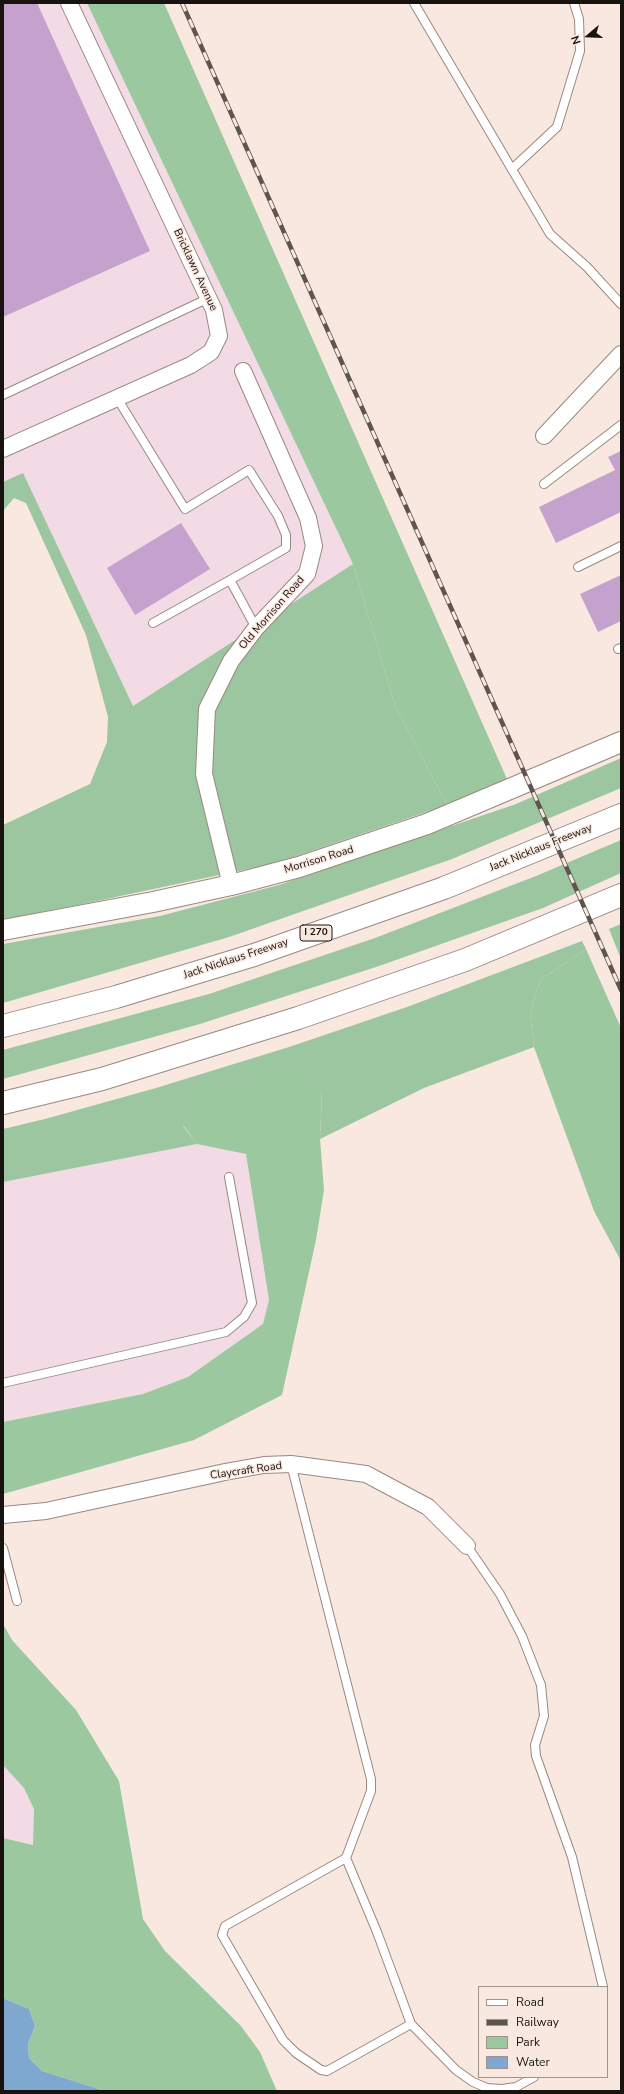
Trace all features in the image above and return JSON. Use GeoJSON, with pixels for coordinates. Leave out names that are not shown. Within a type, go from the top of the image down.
{"type":"FeatureCollection","features":[{"type":"Feature","properties":{"kind":"highway","name":"Jack Nicklaus Freeway"},"geometry":{"type":"LineString","coordinates":[[3,1026],[116,997],[254,955],[444,888],[621,815]]}},
{"type":"Feature","properties":{"kind":"highway"},"geometry":{"type":"LineString","coordinates":[[3,1103],[102,1079],[298,1018],[465,960],[621,895]]}},
{"type":"Feature","properties":{"kind":"street","name":"Bricklawn Avenue"},"geometry":{"type":"LineString","coordinates":[[3,449],[191,365],[211,352],[219,336],[214,310],[209,298],[69,3]]}},
{"type":"Feature","properties":{"kind":"street"},"geometry":{"type":"LineString","coordinates":[[544,436],[621,354]]}},
{"type":"Feature","properties":{"kind":"street","name":"Old Morrison Road"},"geometry":{"type":"LineString","coordinates":[[231,885],[204,774],[207,709],[231,661],[256,628],[307,574],[314,546],[308,518],[243,371]]}},
{"type":"Feature","properties":{"kind":"street","name":"Morrison Road"},"geometry":{"type":"LineString","coordinates":[[3,930],[231,885],[299,867],[427,824],[621,742]]}},
{"type":"Feature","properties":{"kind":"street","name":"Claycraft Road"},"geometry":{"type":"LineString","coordinates":[[3,1515],[46,1511],[226,1472],[264,1466],[291,1464],[366,1474],[428,1507],[467,1546]]}},
{"type":"Feature","properties":{"kind":"lane"},"geometry":{"type":"LineString","coordinates":[[414,3],[550,234],[588,266],[621,304]]}},
{"type":"Feature","properties":{"kind":"lane"},"geometry":{"type":"LineString","coordinates":[[512,169],[557,127],[580,51],[579,19],[574,3]]}},
{"type":"Feature","properties":{"kind":"lane"},"geometry":{"type":"LineString","coordinates":[[3,395],[209,298]]}},
{"type":"Feature","properties":{"kind":"lane"},"geometry":{"type":"LineString","coordinates":[[117,398],[185,509],[250,470],[283,525],[287,542],[286,548],[153,623]]}},
{"type":"Feature","properties":{"kind":"lane"},"geometry":{"type":"LineString","coordinates":[[544,484],[621,425]]}},
{"type":"Feature","properties":{"kind":"lane"},"geometry":{"type":"LineString","coordinates":[[578,567],[621,546]]}},
{"type":"Feature","properties":{"kind":"lane"},"geometry":{"type":"LineString","coordinates":[[230,580],[256,628]]}},
{"type":"Feature","properties":{"kind":"lane"},"geometry":{"type":"LineString","coordinates":[[3,1384],[226,1332],[244,1317],[252,1303],[229,1178]]}},
{"type":"Feature","properties":{"kind":"lane"},"geometry":{"type":"LineString","coordinates":[[291,1464],[371,1779],[371,1791],[346,1858],[225,1926],[222,1934],[283,2040],[296,2053],[322,2070],[327,2071],[411,2024]]}},
{"type":"Feature","properties":{"kind":"lane"},"geometry":{"type":"LineString","coordinates":[[467,1546],[500,1594],[522,1636],[541,1685],[544,1716],[535,1745],[536,1756],[572,1857],[603,1986]]}},
{"type":"Feature","properties":{"kind":"lane"},"geometry":{"type":"LineString","coordinates":[[3,1548],[17,1601]]}},
{"type":"Feature","properties":{"kind":"lane"},"geometry":{"type":"LineString","coordinates":[[346,1858],[377,1932],[411,2024],[456,2070],[473,2082],[487,2088],[502,2089],[516,2087],[532,2078]]}},
{"type":"Feature","properties":{"kind":"shaded area"},"geometry":{"type":"Polygon","coordinates":[[[3,3],[87,3],[353,564],[133,706],[23,474],[3,482],[3,3]]]}},
{"type":"Feature","properties":{"kind":"shaded area"},"geometry":{"type":"Polygon","coordinates":[[[197,1144],[246,1154],[269,1300],[263,1324],[188,1377],[143,1394],[3,1422],[3,1182],[197,1144]]]}},
{"type":"Feature","properties":{"kind":"shaded area"},"geometry":{"type":"Polygon","coordinates":[[[3,1765],[24,1788],[34,1808],[33,1845],[3,1838],[3,1765]]]}},
{"type":"Feature","properties":{"kind":"green space"},"geometry":{"type":"Polygon","coordinates":[[[87,3],[164,3],[507,779],[447,805],[395,706],[353,564],[87,3]]]}},
{"type":"Feature","properties":{"kind":"green space"},"geometry":{"type":"Polygon","coordinates":[[[23,473],[133,706],[353,564],[395,706],[447,805],[276,863],[78,905],[5,919],[3,918],[3,825],[90,784],[107,742],[108,717],[86,635],[26,503],[14,498],[3,511],[3,482],[23,473]]]}},
{"type":"Feature","properties":{"kind":"green space"},"geometry":{"type":"Polygon","coordinates":[[[621,758],[621,788],[452,859],[229,937],[3,1003],[3,944],[160,916],[279,885],[516,804],[621,758]]]}},
{"type":"Feature","properties":{"kind":"green space"},"geometry":{"type":"Polygon","coordinates":[[[621,840],[621,873],[543,908],[379,966],[200,1024],[3,1079],[3,1050],[209,994],[375,938],[536,876],[621,840]]]}},
{"type":"Feature","properties":{"kind":"green space"},"geometry":{"type":"Polygon","coordinates":[[[621,924],[621,959],[609,929],[621,924]]]}},
{"type":"Feature","properties":{"kind":"green space"},"geometry":{"type":"Polygon","coordinates":[[[582,941],[586,949],[540,980],[530,1014],[534,1047],[424,1088],[320,1139],[322,1090],[183,1126],[197,1144],[3,1182],[3,1129],[45,1119],[156,1088],[289,1047],[407,1007],[582,941]]]}},
{"type":"Feature","properties":{"kind":"green space"},"geometry":{"type":"Polygon","coordinates":[[[586,949],[621,1028],[621,1261],[594,1211],[534,1047],[530,1014],[540,980],[586,949]]]}},
{"type":"Feature","properties":{"kind":"green space"},"geometry":{"type":"Polygon","coordinates":[[[288,1067],[312,1075],[322,1090],[320,1139],[324,1190],[316,1240],[282,1395],[194,1440],[3,1494],[3,1422],[143,1394],[188,1377],[263,1324],[269,1300],[246,1154],[197,1144],[183,1125],[179,1105],[196,1090],[288,1067]]]}},
{"type":"Feature","properties":{"kind":"green space"},"geometry":{"type":"Polygon","coordinates":[[[3,1624],[12,1640],[76,1710],[119,1781],[143,1919],[165,1951],[241,2026],[260,2052],[277,2091],[105,2091],[42,2071],[29,2058],[28,2044],[35,2026],[29,2009],[3,1998],[3,1838],[33,1845],[34,1809],[24,1788],[3,1765],[3,1624]]]}},
{"type":"Feature","properties":{"kind":"water"},"geometry":{"type":"Polygon","coordinates":[[[3,1998],[29,2009],[35,2026],[28,2044],[29,2058],[42,2071],[105,2091],[3,2091],[3,1998]]]}},
{"type":"Feature","properties":{"kind":"building"},"geometry":{"type":"Polygon","coordinates":[[[3,3],[37,3],[150,251],[3,317],[3,3]]]}},
{"type":"Feature","properties":{"kind":"building"},"geometry":{"type":"Polygon","coordinates":[[[621,451],[621,512],[556,543],[539,507],[615,470],[608,457],[621,451]]]}},
{"type":"Feature","properties":{"kind":"building"},"geometry":{"type":"Polygon","coordinates":[[[181,523],[210,569],[135,615],[107,568],[181,523]]]}},
{"type":"Feature","properties":{"kind":"building"},"geometry":{"type":"Polygon","coordinates":[[[621,575],[621,621],[598,632],[580,594],[621,575]]]}},
{"type":"Feature","properties":{"kind":"railway"},"geometry":{"type":"LineString","coordinates":[[182,3],[621,990]]}}]}
